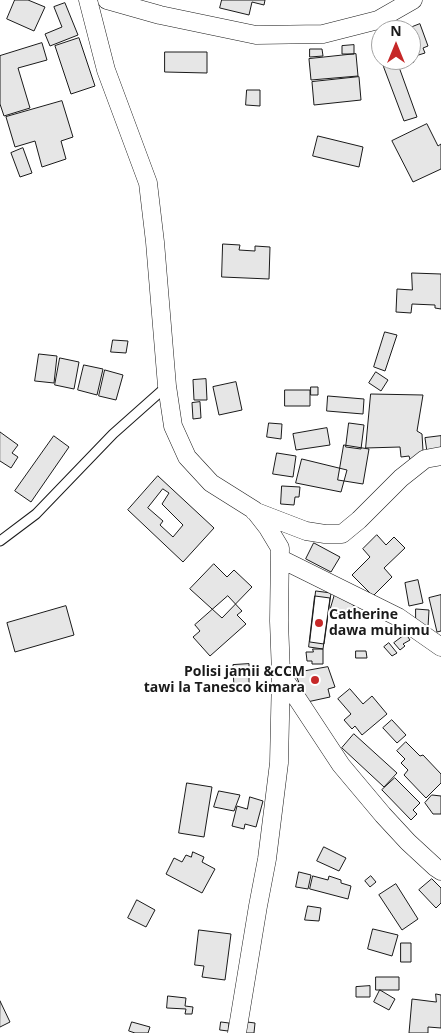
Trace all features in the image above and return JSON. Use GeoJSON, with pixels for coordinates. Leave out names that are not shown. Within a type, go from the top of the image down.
{"type":"FeatureCollection","features":[{"type":"Feature","properties":{"kind":"street"},"geometry":{"type":"LineString","coordinates":[[88,0],[106,70],[148,183],[167,386],[173,426],[187,457],[211,483],[254,510],[306,531],[342,534],[359,520],[401,478],[425,459],[441,456]]}},
{"type":"Feature","properties":{"kind":"street"},"geometry":{"type":"LineString","coordinates":[[107,0],[160,15],[256,35],[323,34],[378,20],[413,0]]}},
{"type":"Feature","properties":{"kind":"street"},"geometry":{"type":"LineString","coordinates":[[237,1033],[267,859],[278,764],[281,674],[279,621],[280,548],[254,510]]}},
{"type":"Feature","properties":{"kind":"street"},"geometry":{"type":"LineString","coordinates":[[281,559],[398,617],[441,647]]}},
{"type":"Feature","properties":{"kind":"street"},"geometry":{"type":"LineString","coordinates":[[281,674],[341,765],[408,842],[441,871]]}},
{"type":"Feature","properties":{"kind":"lane"},"geometry":{"type":"LineString","coordinates":[[0,541],[36,514],[113,434],[167,386]]}},
{"type":"Feature","properties":{"kind":"building"},"geometry":{"type":"Polygon","coordinates":[[[15,0],[28,0],[45,7],[34,31],[7,19],[15,0]]]}},
{"type":"Feature","properties":{"kind":"building"},"geometry":{"type":"Polygon","coordinates":[[[222,0],[265,0],[264,5],[252,2],[249,15],[220,8],[222,0]]]}},
{"type":"Feature","properties":{"kind":"building"},"geometry":{"type":"Polygon","coordinates":[[[65,3],[78,35],[50,46],[45,34],[62,27],[54,7],[65,3]]]}},
{"type":"Feature","properties":{"kind":"building"},"geometry":{"type":"Polygon","coordinates":[[[421,27],[428,46],[423,48],[425,53],[421,54],[421,27]]]}},
{"type":"Feature","properties":{"kind":"building"},"geometry":{"type":"Polygon","coordinates":[[[79,38],[95,86],[71,94],[55,46],[79,38]]]}},
{"type":"Feature","properties":{"kind":"building"},"geometry":{"type":"Polygon","coordinates":[[[42,43],[47,60],[18,68],[30,108],[4,116],[0,104],[0,56],[42,43]]]}},
{"type":"Feature","properties":{"kind":"building"},"geometry":{"type":"Polygon","coordinates":[[[354,45],[354,54],[342,54],[342,46],[354,45]]]}},
{"type":"Feature","properties":{"kind":"building"},"geometry":{"type":"Polygon","coordinates":[[[310,49],[322,49],[323,56],[310,57],[310,49]]]}},
{"type":"Feature","properties":{"kind":"building"},"geometry":{"type":"Polygon","coordinates":[[[165,52],[207,52],[207,73],[165,72],[165,52]]]}},
{"type":"Feature","properties":{"kind":"building"},"geometry":{"type":"Polygon","coordinates":[[[356,54],[358,76],[311,80],[309,59],[356,54]]]}},
{"type":"Feature","properties":{"kind":"building"},"geometry":{"type":"Polygon","coordinates":[[[385,70],[400,70],[417,117],[404,121],[385,70]]]}},
{"type":"Feature","properties":{"kind":"building"},"geometry":{"type":"Polygon","coordinates":[[[359,77],[361,100],[314,105],[312,82],[359,77]]]}},
{"type":"Feature","properties":{"kind":"building"},"geometry":{"type":"Polygon","coordinates":[[[247,90],[260,90],[260,106],[246,105],[247,90]]]}},
{"type":"Feature","properties":{"kind":"building"},"geometry":{"type":"Polygon","coordinates":[[[62,101],[73,137],[61,141],[66,159],[42,167],[35,141],[15,147],[6,117],[62,101]]]}},
{"type":"Feature","properties":{"kind":"building"},"geometry":{"type":"Polygon","coordinates":[[[427,124],[438,146],[441,144],[441,169],[413,182],[392,141],[427,124]]]}},
{"type":"Feature","properties":{"kind":"building"},"geometry":{"type":"Polygon","coordinates":[[[318,136],[363,147],[359,167],[313,156],[318,136]]]}},
{"type":"Feature","properties":{"kind":"building"},"geometry":{"type":"Polygon","coordinates":[[[23,148],[32,173],[20,177],[11,153],[23,148]]]}},
{"type":"Feature","properties":{"kind":"building"},"geometry":{"type":"Polygon","coordinates":[[[223,244],[240,245],[239,250],[255,251],[255,246],[270,247],[269,279],[222,277],[223,244]]]}},
{"type":"Feature","properties":{"kind":"building"},"geometry":{"type":"Polygon","coordinates":[[[412,273],[441,274],[441,309],[435,308],[435,305],[412,304],[411,313],[396,312],[397,289],[412,290],[412,273]]]}},
{"type":"Feature","properties":{"kind":"building"},"geometry":{"type":"Polygon","coordinates":[[[385,332],[397,335],[385,371],[374,367],[385,332]]]}},
{"type":"Feature","properties":{"kind":"building"},"geometry":{"type":"Polygon","coordinates":[[[113,340],[128,341],[126,353],[111,352],[113,340]]]}},
{"type":"Feature","properties":{"kind":"building"},"geometry":{"type":"Polygon","coordinates":[[[39,354],[57,356],[54,383],[35,381],[39,354]]]}},
{"type":"Feature","properties":{"kind":"building"},"geometry":{"type":"Polygon","coordinates":[[[60,358],[79,362],[74,389],[55,385],[60,358]]]}},
{"type":"Feature","properties":{"kind":"building"},"geometry":{"type":"Polygon","coordinates":[[[84,365],[103,369],[97,395],[78,390],[84,365]]]}},
{"type":"Feature","properties":{"kind":"building"},"geometry":{"type":"Polygon","coordinates":[[[105,370],[123,375],[116,400],[99,396],[105,370]]]}},
{"type":"Feature","properties":{"kind":"building"},"geometry":{"type":"Polygon","coordinates":[[[376,372],[388,380],[381,391],[369,383],[376,372]]]}},
{"type":"Feature","properties":{"kind":"building"},"geometry":{"type":"Polygon","coordinates":[[[206,379],[207,400],[194,400],[193,380],[206,379]]]}},
{"type":"Feature","properties":{"kind":"building"},"geometry":{"type":"Polygon","coordinates":[[[236,382],[242,410],[219,415],[213,387],[236,382]]]}},
{"type":"Feature","properties":{"kind":"building"},"geometry":{"type":"Polygon","coordinates":[[[311,387],[318,387],[318,395],[311,395],[311,387]]]}},
{"type":"Feature","properties":{"kind":"building"},"geometry":{"type":"Polygon","coordinates":[[[285,390],[310,390],[310,406],[285,406],[285,390]]]}},
{"type":"Feature","properties":{"kind":"building"},"geometry":{"type":"Polygon","coordinates":[[[371,394],[423,395],[417,431],[422,434],[423,451],[411,463],[409,456],[401,457],[400,447],[366,448],[371,394]]]}},
{"type":"Feature","properties":{"kind":"building"},"geometry":{"type":"Polygon","coordinates":[[[328,396],[364,399],[363,414],[327,411],[328,396]]]}},
{"type":"Feature","properties":{"kind":"building"},"geometry":{"type":"Polygon","coordinates":[[[200,402],[201,418],[193,419],[192,403],[200,402]]]}},
{"type":"Feature","properties":{"kind":"building"},"geometry":{"type":"Polygon","coordinates":[[[269,423],[282,424],[281,439],[267,437],[269,423]]]}},
{"type":"Feature","properties":{"kind":"building"},"geometry":{"type":"Polygon","coordinates":[[[349,423],[364,425],[361,449],[346,447],[349,423]]]}},
{"type":"Feature","properties":{"kind":"building"},"geometry":{"type":"Polygon","coordinates":[[[327,428],[330,445],[296,450],[293,434],[327,428]]]}},
{"type":"Feature","properties":{"kind":"building"},"geometry":{"type":"Polygon","coordinates":[[[0,432],[18,445],[12,453],[18,457],[11,468],[0,461],[0,432]]]}},
{"type":"Feature","properties":{"kind":"building"},"geometry":{"type":"Polygon","coordinates":[[[54,436],[69,447],[31,502],[15,491],[54,436]]]}},
{"type":"Feature","properties":{"kind":"building"},"geometry":{"type":"Polygon","coordinates":[[[441,436],[441,450],[427,452],[425,438],[441,436]]]}},
{"type":"Feature","properties":{"kind":"building"},"geometry":{"type":"Polygon","coordinates":[[[344,445],[369,449],[363,484],[338,480],[344,445]]]}},
{"type":"Feature","properties":{"kind":"building"},"geometry":{"type":"Polygon","coordinates":[[[277,453],[296,456],[293,477],[273,474],[277,453]]]}},
{"type":"Feature","properties":{"kind":"building"},"geometry":{"type":"Polygon","coordinates":[[[302,459],[347,470],[341,492],[296,483],[302,459]]]}},
{"type":"Feature","properties":{"kind":"building"},"geometry":{"type":"Polygon","coordinates":[[[158,476],[214,528],[183,562],[128,510],[158,476]],[[163,489],[148,508],[163,521],[160,525],[173,537],[183,525],[162,504],[169,493],[163,489]]]}},
{"type":"Feature","properties":{"kind":"building"},"geometry":{"type":"Polygon","coordinates":[[[282,486],[300,487],[299,497],[295,497],[294,505],[281,504],[282,486]]]}},
{"type":"Feature","properties":{"kind":"building"},"geometry":{"type":"Polygon","coordinates":[[[377,535],[386,545],[394,537],[405,548],[384,568],[392,577],[373,596],[352,575],[370,557],[363,549],[377,535]]]}},
{"type":"Feature","properties":{"kind":"building"},"geometry":{"type":"Polygon","coordinates":[[[314,543],[340,557],[331,572],[306,559],[314,543]]]}},
{"type":"Feature","properties":{"kind":"building"},"geometry":{"type":"Polygon","coordinates":[[[214,564],[227,577],[234,570],[252,587],[222,618],[190,589],[214,564]]]}},
{"type":"Feature","properties":{"kind":"building"},"geometry":{"type":"Polygon","coordinates":[[[418,580],[423,603],[409,606],[405,583],[418,580]]]}},
{"type":"Feature","properties":{"kind":"building","name":"Catherine dawa muhimu"},"geometry":{"type":"Polygon","coordinates":[[[316,591],[331,593],[324,644],[310,642],[316,591]]]}},
{"type":"Feature","properties":{"kind":"building"},"geometry":{"type":"Polygon","coordinates":[[[335,594],[355,600],[350,617],[330,611],[335,594]]]}},
{"type":"Feature","properties":{"kind":"building"},"geometry":{"type":"Polygon","coordinates":[[[441,595],[441,631],[437,632],[429,598],[441,595]]]}},
{"type":"Feature","properties":{"kind":"building"},"geometry":{"type":"Polygon","coordinates":[[[228,596],[242,611],[237,615],[246,624],[210,656],[193,637],[200,631],[195,625],[228,596]]]}},
{"type":"Feature","properties":{"kind":"building","name":"Catherine dawa muhimu"},"geometry":{"type":"Polygon","coordinates":[[[315,596],[330,598],[323,649],[309,647],[315,596]]]}},
{"type":"Feature","properties":{"kind":"building"},"geometry":{"type":"Polygon","coordinates":[[[66,606],[74,635],[15,652],[7,623],[66,606]]]}},
{"type":"Feature","properties":{"kind":"building"},"geometry":{"type":"Polygon","coordinates":[[[416,609],[429,610],[428,627],[416,627],[416,609]]]}},
{"type":"Feature","properties":{"kind":"building"},"geometry":{"type":"Polygon","coordinates":[[[406,634],[410,640],[403,644],[405,646],[400,650],[394,643],[406,634]]]}},
{"type":"Feature","properties":{"kind":"building"},"geometry":{"type":"Polygon","coordinates":[[[389,643],[397,653],[392,656],[384,647],[389,643]]]}},
{"type":"Feature","properties":{"kind":"building"},"geometry":{"type":"Polygon","coordinates":[[[313,649],[323,649],[323,664],[312,664],[312,661],[307,661],[306,652],[313,652],[313,649]]]}},
{"type":"Feature","properties":{"kind":"building"},"geometry":{"type":"Polygon","coordinates":[[[356,651],[366,651],[367,658],[356,658],[356,651]]]}},
{"type":"Feature","properties":{"kind":"building"},"geometry":{"type":"Polygon","coordinates":[[[249,664],[249,689],[234,689],[233,665],[249,664]]]}},
{"type":"Feature","properties":{"kind":"building","name":"Polisi jamii &CCM tawi la Tanesco kimara"},"geometry":{"type":"Polygon","coordinates":[[[328,667],[335,687],[328,689],[330,697],[307,702],[295,673],[328,667]]]}},
{"type":"Feature","properties":{"kind":"building"},"geometry":{"type":"Polygon","coordinates":[[[350,689],[363,704],[372,696],[387,714],[362,735],[355,726],[352,729],[344,720],[351,714],[338,699],[350,689]]]}},
{"type":"Feature","properties":{"kind":"building"},"geometry":{"type":"Polygon","coordinates":[[[392,720],[406,735],[397,743],[383,728],[392,720]]]}},
{"type":"Feature","properties":{"kind":"building"},"geometry":{"type":"Polygon","coordinates":[[[354,734],[397,773],[384,787],[342,748],[354,734]]]}},
{"type":"Feature","properties":{"kind":"building"},"geometry":{"type":"Polygon","coordinates":[[[406,742],[420,756],[423,755],[441,774],[441,783],[426,798],[404,775],[408,770],[401,763],[405,759],[397,751],[406,742]]]}},
{"type":"Feature","properties":{"kind":"building"},"geometry":{"type":"Polygon","coordinates":[[[395,778],[420,803],[413,810],[417,814],[411,820],[382,790],[395,778]]]}},
{"type":"Feature","properties":{"kind":"building"},"geometry":{"type":"Polygon","coordinates":[[[187,783],[212,787],[204,837],[179,833],[187,783]]]}},
{"type":"Feature","properties":{"kind":"building"},"geometry":{"type":"Polygon","coordinates":[[[219,791],[240,795],[234,811],[214,807],[219,791]]]}},
{"type":"Feature","properties":{"kind":"building"},"geometry":{"type":"Polygon","coordinates":[[[432,795],[441,796],[441,814],[433,814],[425,803],[432,795]]]}},
{"type":"Feature","properties":{"kind":"building"},"geometry":{"type":"Polygon","coordinates":[[[250,797],[263,801],[256,827],[245,824],[244,829],[232,826],[237,806],[247,809],[250,797]]]}},
{"type":"Feature","properties":{"kind":"building"},"geometry":{"type":"Polygon","coordinates":[[[324,847],[346,858],[339,871],[317,861],[324,847]]]}},
{"type":"Feature","properties":{"kind":"building"},"geometry":{"type":"Polygon","coordinates":[[[193,852],[204,857],[202,862],[215,869],[202,893],[166,874],[174,858],[182,862],[186,855],[191,857],[193,852]]]}},
{"type":"Feature","properties":{"kind":"building"},"geometry":{"type":"Polygon","coordinates":[[[299,872],[311,875],[308,889],[296,887],[299,872]]]}},
{"type":"Feature","properties":{"kind":"building"},"geometry":{"type":"Polygon","coordinates":[[[313,876],[328,880],[329,876],[351,886],[348,899],[310,889],[313,876]]]}},
{"type":"Feature","properties":{"kind":"building"},"geometry":{"type":"Polygon","coordinates":[[[371,876],[376,882],[370,887],[365,881],[371,876]]]}},
{"type":"Feature","properties":{"kind":"building"},"geometry":{"type":"Polygon","coordinates":[[[432,879],[441,888],[441,903],[436,908],[419,890],[432,879]]]}},
{"type":"Feature","properties":{"kind":"building"},"geometry":{"type":"Polygon","coordinates":[[[396,884],[418,919],[402,930],[379,895],[396,884]]]}},
{"type":"Feature","properties":{"kind":"building"},"geometry":{"type":"Polygon","coordinates":[[[137,900],[155,910],[146,927],[128,918],[137,900]]]}},
{"type":"Feature","properties":{"kind":"building"},"geometry":{"type":"Polygon","coordinates":[[[308,906],[321,908],[319,921],[305,920],[308,906]]]}},
{"type":"Feature","properties":{"kind":"building"},"geometry":{"type":"Polygon","coordinates":[[[373,929],[398,935],[392,956],[368,949],[373,929]]]}},
{"type":"Feature","properties":{"kind":"building"},"geometry":{"type":"Polygon","coordinates":[[[199,930],[231,934],[225,980],[202,977],[204,966],[195,965],[199,930]]]}},
{"type":"Feature","properties":{"kind":"building"},"geometry":{"type":"Polygon","coordinates":[[[401,943],[411,943],[411,962],[401,962],[401,943]]]}},
{"type":"Feature","properties":{"kind":"building"},"geometry":{"type":"Polygon","coordinates":[[[376,977],[399,977],[399,990],[376,990],[376,977]]]}},
{"type":"Feature","properties":{"kind":"building"},"geometry":{"type":"Polygon","coordinates":[[[370,986],[370,997],[356,997],[356,987],[370,986]]]}},
{"type":"Feature","properties":{"kind":"building"},"geometry":{"type":"Polygon","coordinates":[[[380,990],[395,999],[389,1010],[374,1002],[380,990]]]}},
{"type":"Feature","properties":{"kind":"building"},"geometry":{"type":"Polygon","coordinates":[[[436,994],[441,995],[441,1028],[428,1027],[428,1033],[409,1033],[412,999],[436,1002],[436,994]]]}},
{"type":"Feature","properties":{"kind":"building"},"geometry":{"type":"Polygon","coordinates":[[[168,996],[186,998],[185,1006],[193,1007],[192,1014],[185,1014],[186,1009],[167,1008],[168,996]]]}},
{"type":"Feature","properties":{"kind":"building"},"geometry":{"type":"Polygon","coordinates":[[[0,1001],[10,1022],[0,1027],[0,1001]]]}},
{"type":"Feature","properties":{"kind":"building"},"geometry":{"type":"Polygon","coordinates":[[[132,1022],[150,1027],[148,1033],[129,1031],[132,1022]]]}},
{"type":"Feature","properties":{"kind":"building"},"geometry":{"type":"Polygon","coordinates":[[[221,1022],[229,1023],[228,1031],[220,1030],[221,1022]]]}},
{"type":"Feature","properties":{"kind":"building"},"geometry":{"type":"Polygon","coordinates":[[[247,1022],[255,1023],[254,1033],[245,1033],[247,1022]]]}},
{"type":"Feature","properties":{"kind":"place","name":"Catherine dawa muhimu"},"geometry":{"type":"Point","coordinates":[319,623]}},
{"type":"Feature","properties":{"kind":"place","name":"Polisi jamii &CCM tawi la Tanesco kimara"},"geometry":{"type":"Point","coordinates":[315,680]}}]}
